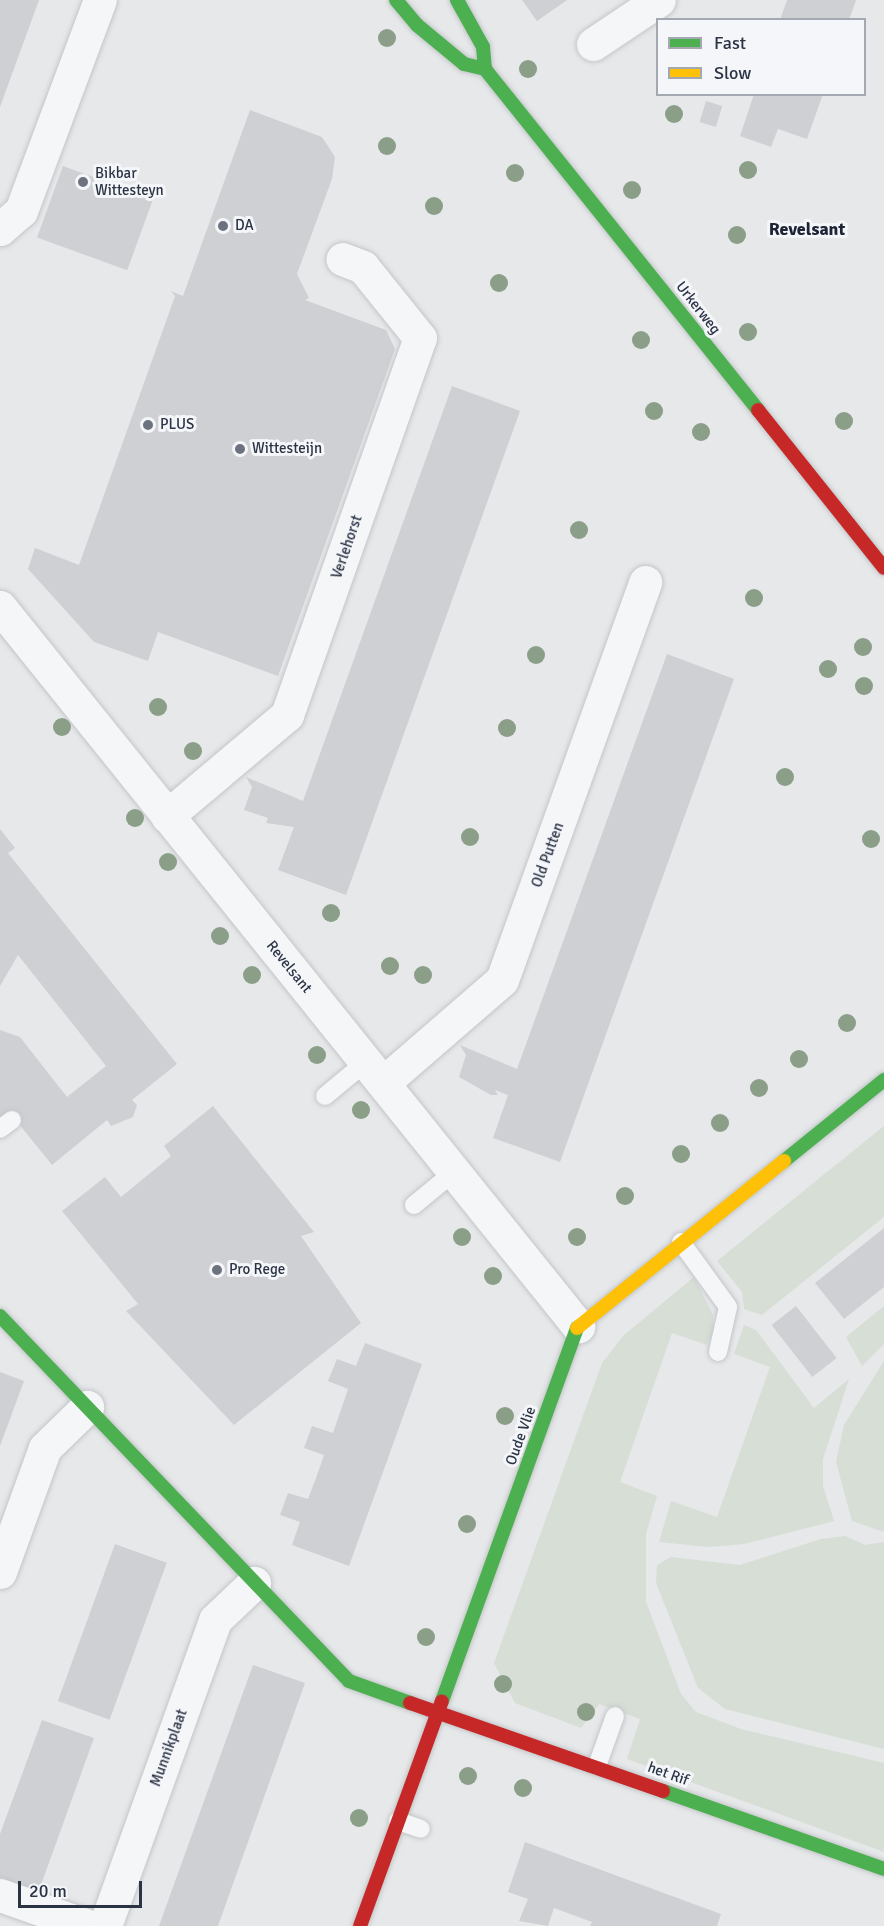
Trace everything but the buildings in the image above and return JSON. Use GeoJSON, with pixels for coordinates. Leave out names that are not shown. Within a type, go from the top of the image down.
{"type":"FeatureCollection","features":[{"type":"Feature","properties":{"kind":"street"},"geometry":{"type":"LineString","coordinates":[[0,229],[21,211],[100,0]]}},
{"type":"Feature","properties":{"kind":"street"},"geometry":{"type":"LineString","coordinates":[[396,0],[417,26],[464,64],[485,69]]}},
{"type":"Feature","properties":{"kind":"street","name":"Urkerweg"},"geometry":{"type":"LineString","coordinates":[[457,0],[483,47],[485,69],[884,568]]}},
{"type":"Feature","properties":{"kind":"street"},"geometry":{"type":"LineString","coordinates":[[594,44],[659,0]]}},
{"type":"Feature","properties":{"kind":"street","name":"Verlehorst"},"geometry":{"type":"LineString","coordinates":[[167,816],[261,726],[287,714],[420,338],[363,267],[342,259]]}},
{"type":"Feature","properties":{"kind":"street","name":"Old Putten"},"geometry":{"type":"LineString","coordinates":[[374,1073],[502,980],[645,582]]}},
{"type":"Feature","properties":{"kind":"street","name":"Revelsant"},"geometry":{"type":"LineString","coordinates":[[0,607],[578,1326]]}},
{"type":"Feature","properties":{"kind":"street"},"geometry":{"type":"LineString","coordinates":[[578,1326],[884,1080]]}},
{"type":"Feature","properties":{"kind":"street"},"geometry":{"type":"LineString","coordinates":[[0,1316],[349,1682],[415,1708],[440,1711]]}},
{"type":"Feature","properties":{"kind":"street","name":"Oude Vlie"},"geometry":{"type":"LineString","coordinates":[[360,1926],[578,1326]]}},
{"type":"Feature","properties":{"kind":"street"},"geometry":{"type":"LineString","coordinates":[[0,1572],[45,1448],[87,1407]]}},
{"type":"Feature","properties":{"kind":"street","name":"Munnikplaat"},"geometry":{"type":"LineString","coordinates":[[105,1926],[215,1620],[254,1583]]}},
{"type":"Feature","properties":{"kind":"street","name":"het Rif"},"geometry":{"type":"LineString","coordinates":[[440,1711],[884,1869]]}},
{"type":"Feature","properties":{"kind":"street"},"geometry":{"type":"LineString","coordinates":[[0,1895],[87,1926]]}},
{"type":"Feature","properties":{"kind":"lane"},"geometry":{"type":"LineString","coordinates":[[325,1096],[374,1073]]}},
{"type":"Feature","properties":{"kind":"lane"},"geometry":{"type":"LineString","coordinates":[[414,1205],[454,1172]]}},
{"type":"Feature","properties":{"kind":"lane"},"geometry":{"type":"LineString","coordinates":[[681,1242],[728,1307],[718,1352]]}},
{"type":"Feature","properties":{"kind":"lane"},"geometry":{"type":"LineString","coordinates":[[597,1766],[615,1716]]}},
{"type":"Feature","properties":{"kind":"lane"},"geometry":{"type":"LineString","coordinates":[[398,1821],[421,1829]]}},
{"type":"Feature","properties":{"kind":"shaded area"},"geometry":{"type":"Polygon","coordinates":[[[884,1126],[884,1217],[762,1315],[744,1309],[742,1292],[717,1261],[884,1126]]]}},
{"type":"Feature","properties":{"kind":"shaded area"},"geometry":{"type":"Polygon","coordinates":[[[694,1277],[713,1315],[713,1332],[707,1345],[672,1333],[620,1482],[657,1496],[646,1534],[646,1602],[681,1694],[696,1712],[741,1729],[884,1763],[884,1852],[627,1759],[640,1719],[599,1704],[581,1728],[515,1703],[494,1663],[602,1363],[624,1335],[694,1277]]]}},
{"type":"Feature","properties":{"kind":"shaded area"},"geometry":{"type":"Polygon","coordinates":[[[884,1306],[884,1344],[862,1366],[846,1337],[884,1306]]]}},
{"type":"Feature","properties":{"kind":"shaded area"},"geometry":{"type":"Polygon","coordinates":[[[744,1325],[756,1330],[814,1408],[849,1379],[823,1459],[823,1486],[834,1521],[744,1544],[709,1547],[659,1542],[671,1501],[717,1517],[770,1367],[734,1354],[744,1325]]]}},
{"type":"Feature","properties":{"kind":"shaded area"},"geometry":{"type":"Polygon","coordinates":[[[884,1361],[884,1532],[852,1521],[836,1462],[844,1425],[884,1361]]]}},
{"type":"Feature","properties":{"kind":"shaded area"},"geometry":{"type":"Polygon","coordinates":[[[845,1536],[865,1545],[884,1542],[884,1749],[725,1709],[698,1688],[656,1583],[657,1565],[671,1557],[740,1565],[821,1539],[845,1536]]]}},
{"type":"Feature","properties":{"kind":"traffic: fast"},"geometry":{"type":"LineString","coordinates":[[396,0],[417,25],[464,64],[485,69]]}},
{"type":"Feature","properties":{"kind":"traffic: fast"},"geometry":{"type":"LineString","coordinates":[[457,0],[483,47],[485,69],[758,410]]}},
{"type":"Feature","properties":{"kind":"traffic: fast"},"geometry":{"type":"LineString","coordinates":[[784,1161],[884,1080]]}},
{"type":"Feature","properties":{"kind":"traffic: fast"},"geometry":{"type":"LineString","coordinates":[[0,1316],[349,1681],[410,1703]]}},
{"type":"Feature","properties":{"kind":"traffic: fast"},"geometry":{"type":"LineString","coordinates":[[442,1701],[577,1328]]}},
{"type":"Feature","properties":{"kind":"traffic: fast"},"geometry":{"type":"LineString","coordinates":[[663,1791],[884,1869]]}},
{"type":"Feature","properties":{"kind":"traffic: slow"},"geometry":{"type":"LineString","coordinates":[[577,1328],[784,1161]]}},
{"type":"Feature","properties":{"kind":"traffic: jam"},"geometry":{"type":"LineString","coordinates":[[758,410],[884,568]]}},
{"type":"Feature","properties":{"kind":"traffic: jam"},"geometry":{"type":"LineString","coordinates":[[360,1926],[442,1701]]}},
{"type":"Feature","properties":{"kind":"traffic: jam"},"geometry":{"type":"LineString","coordinates":[[410,1703],[663,1791]]}},
{"type":"Feature","properties":{"kind":"place","name":"Bikbar Wittesteyn"},"geometry":{"type":"Point","coordinates":[83,182]}},
{"type":"Feature","properties":{"kind":"place","name":"DA"},"geometry":{"type":"Point","coordinates":[223,226]}},
{"type":"Feature","properties":{"kind":"place","name":"PLUS"},"geometry":{"type":"Point","coordinates":[148,425]}},
{"type":"Feature","properties":{"kind":"place","name":"Wittesteijn"},"geometry":{"type":"Point","coordinates":[240,449]}},
{"type":"Feature","properties":{"kind":"place","name":"Pro Rege"},"geometry":{"type":"Point","coordinates":[217,1270]}},
{"type":"Feature","properties":{"kind":"district","name":"Revelsant"},"geometry":{"type":"Point","coordinates":[807,229]}}]}
